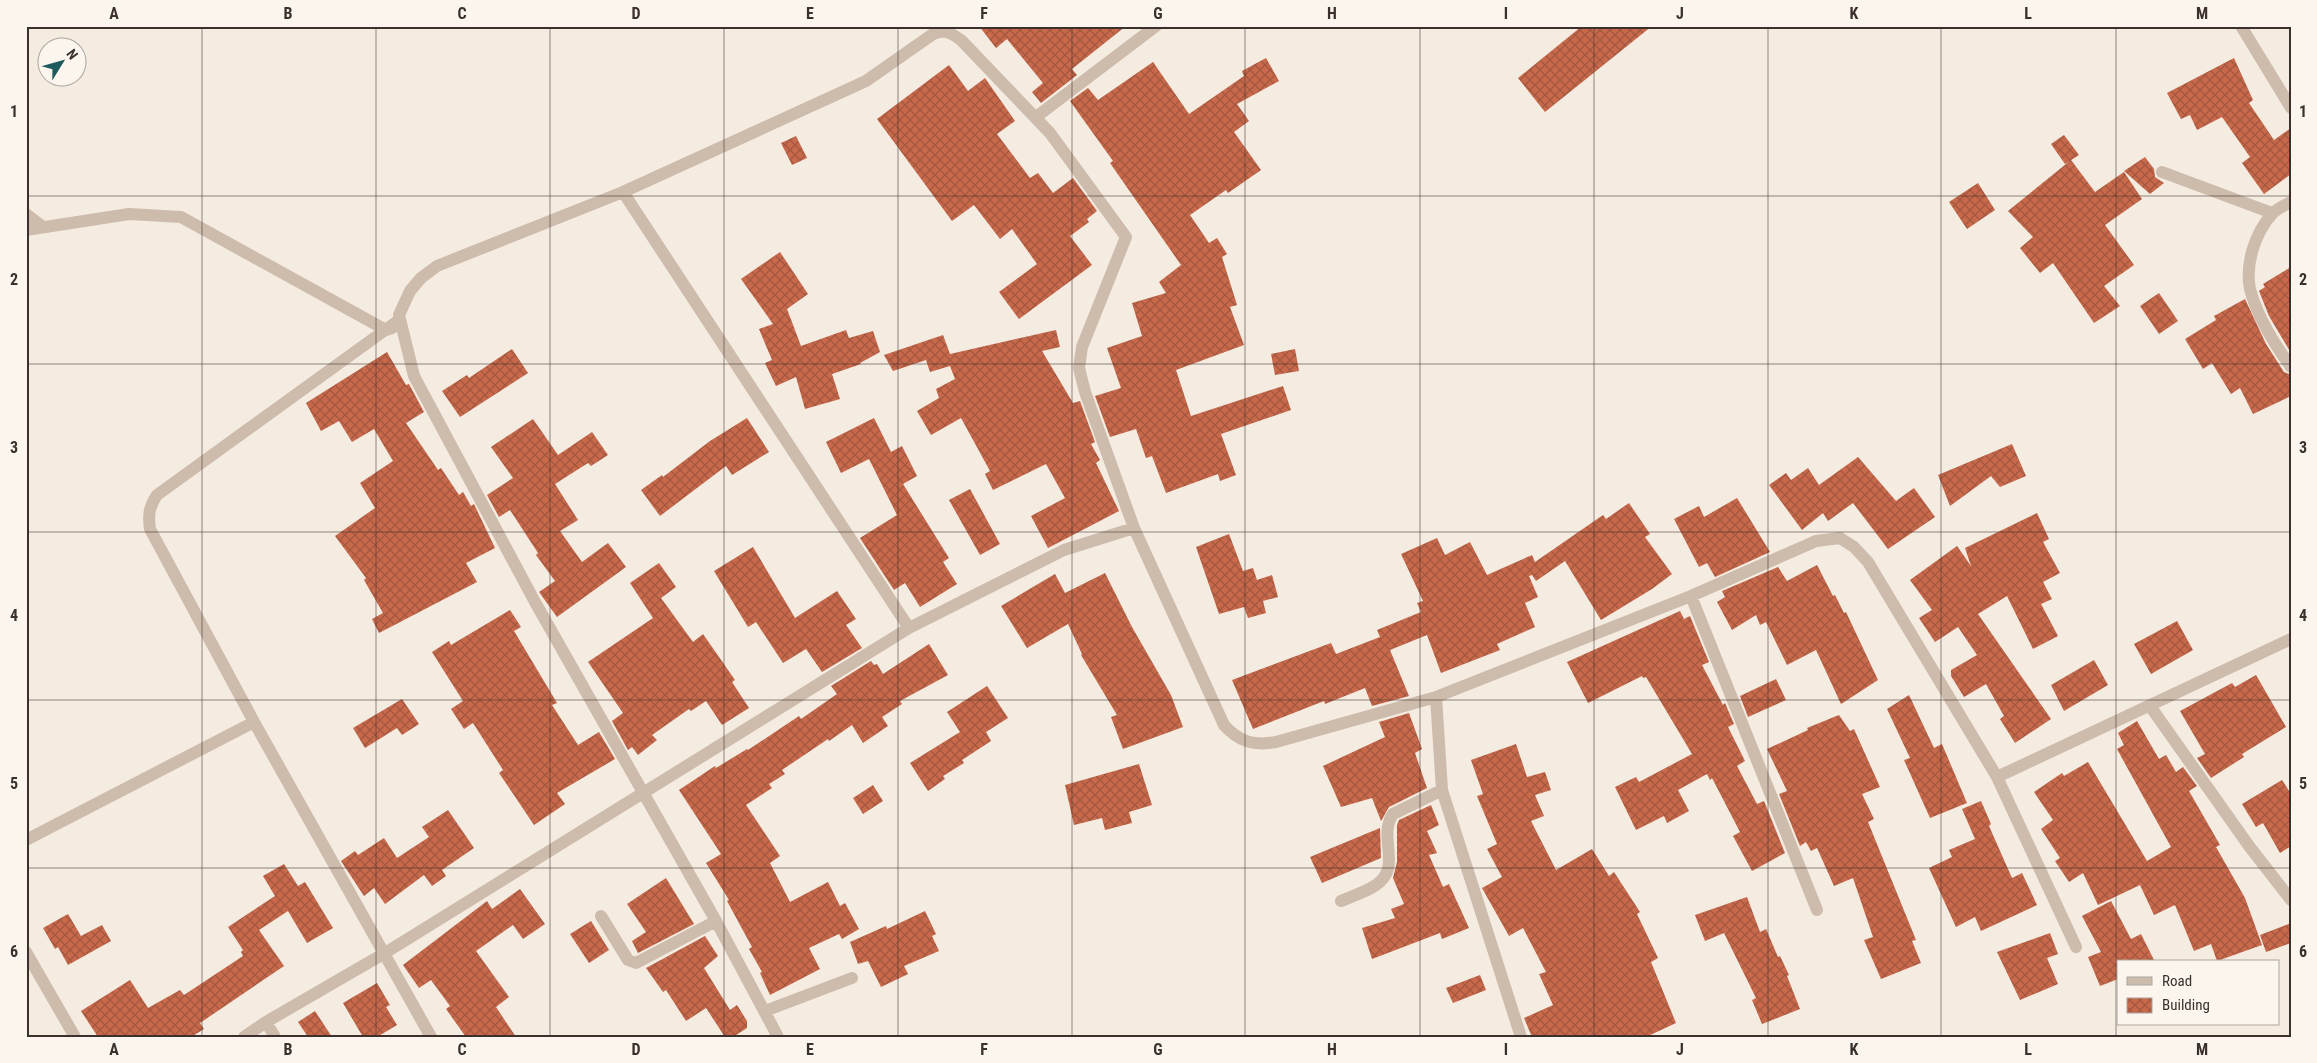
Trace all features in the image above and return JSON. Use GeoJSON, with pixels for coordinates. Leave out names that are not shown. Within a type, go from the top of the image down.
{"type":"FeatureCollection","features":[{"type":"Feature","properties":{"kind":"street"},"geometry":{"type":"LineString","coordinates":[[1036,117],[1156,26]]}},
{"type":"Feature","properties":{"kind":"street"},"geometry":{"type":"LineString","coordinates":[[2241,26],[2291,108]]}},
{"type":"Feature","properties":{"kind":"street"},"geometry":{"type":"LineString","coordinates":[[778,1037],[716,921],[535,602],[414,376],[401,323],[401,308],[410,291],[421,278],[437,266],[623,192],[866,81],[932,34],[943,31],[954,34],[962,41],[1036,117],[1050,133],[1126,237],[1082,347],[1079,368],[1085,392],[1134,528],[1201,673],[1215,709],[1224,725],[1234,736],[1259,745],[1276,742],[1436,697],[1691,596],[1816,541],[1840,538],[1854,547],[1868,562],[1997,777],[2076,947]]}},
{"type":"Feature","properties":{"kind":"street"},"geometry":{"type":"LineString","coordinates":[[2162,172],[2272,214]]}},
{"type":"Feature","properties":{"kind":"street"},"geometry":{"type":"LineString","coordinates":[[623,192],[909,628]]}},
{"type":"Feature","properties":{"kind":"street"},"geometry":{"type":"LineString","coordinates":[[2291,202],[2272,214],[2254,242],[2250,264],[2250,288],[2261,315],[2291,367]]}},
{"type":"Feature","properties":{"kind":"street"},"geometry":{"type":"LineString","coordinates":[[26,214],[43,227]]}},
{"type":"Feature","properties":{"kind":"street"},"geometry":{"type":"LineString","coordinates":[[26,230],[129,214],[181,217],[386,330]]}},
{"type":"Feature","properties":{"kind":"street"},"geometry":{"type":"LineString","coordinates":[[401,323],[386,330],[157,495],[149,506],[148,518],[150,529],[254,722],[431,1037]]}},
{"type":"Feature","properties":{"kind":"street"},"geometry":{"type":"LineString","coordinates":[[244,1037],[266,1022],[385,953],[642,791],[909,628],[1064,550],[1134,528]]}},
{"type":"Feature","properties":{"kind":"street"},"geometry":{"type":"LineString","coordinates":[[1691,596],[1816,910]]}},
{"type":"Feature","properties":{"kind":"street"},"geometry":{"type":"LineString","coordinates":[[1997,777],[2291,639]]}},
{"type":"Feature","properties":{"kind":"street"},"geometry":{"type":"LineString","coordinates":[[1436,697],[1442,790],[1521,1037]]}},
{"type":"Feature","properties":{"kind":"street"},"geometry":{"type":"LineString","coordinates":[[2150,706],[2248,846],[2291,900]]}},
{"type":"Feature","properties":{"kind":"street"},"geometry":{"type":"LineString","coordinates":[[26,840],[254,722]]}},
{"type":"Feature","properties":{"kind":"street"},"geometry":{"type":"LineString","coordinates":[[1341,901],[1376,885],[1385,878],[1390,865],[1387,834],[1389,819],[1393,814],[1442,790]]}},
{"type":"Feature","properties":{"kind":"street"},"geometry":{"type":"LineString","coordinates":[[600,916],[628,960],[633,963],[716,921]]}},
{"type":"Feature","properties":{"kind":"street"},"geometry":{"type":"LineString","coordinates":[[26,952],[75,1037]]}},
{"type":"Feature","properties":{"kind":"street"},"geometry":{"type":"LineString","coordinates":[[764,1011],[852,978]]}},
{"type":"Feature","properties":{"kind":"street"},"geometry":{"type":"LineString","coordinates":[[266,1022],[275,1037]]}},
{"type":"Feature","properties":{"kind":"building"},"geometry":{"type":"Polygon","coordinates":[[[979,26],[1126,26],[1072,69],[1077,75],[1041,103],[1032,92],[1043,83],[1007,39],[996,48],[979,26]]]}},
{"type":"Feature","properties":{"kind":"building"},"geometry":{"type":"Polygon","coordinates":[[[1582,26],[1652,26],[1545,112],[1518,78],[1582,26]]]}},
{"type":"Feature","properties":{"kind":"building"},"geometry":{"type":"Polygon","coordinates":[[[1266,58],[1279,81],[1237,104],[1249,121],[1234,132],[1261,170],[1228,193],[1226,190],[1190,215],[1209,243],[1217,238],[1227,254],[1222,257],[1237,305],[1230,307],[1244,345],[1176,370],[1191,416],[1283,386],[1291,410],[1221,434],[1236,475],[1220,481],[1218,474],[1166,493],[1152,456],[1146,458],[1136,429],[1110,437],[1095,396],[1121,388],[1107,348],[1142,336],[1132,303],[1166,293],[1159,282],[1181,265],[1110,163],[1113,161],[1070,101],[1088,88],[1098,100],[1153,62],[1189,114],[1244,76],[1242,71],[1266,58]]]}},
{"type":"Feature","properties":{"kind":"building"},"geometry":{"type":"Polygon","coordinates":[[[2234,58],[2253,100],[2249,103],[2274,140],[2291,128],[2291,174],[2264,194],[2242,163],[2250,157],[2222,117],[2197,130],[2190,115],[2181,119],[2167,93],[2234,58]]]}},
{"type":"Feature","properties":{"kind":"building"},"geometry":{"type":"Polygon","coordinates":[[[949,65],[968,91],[985,78],[1015,121],[997,134],[1030,178],[1038,173],[1053,193],[1073,178],[1097,211],[1087,219],[1089,222],[1070,236],[1092,265],[1019,319],[999,292],[1037,264],[1012,229],[1000,239],[974,205],[952,221],[877,119],[949,65]]]}},
{"type":"Feature","properties":{"kind":"building"},"geometry":{"type":"Polygon","coordinates":[[[2064,135],[2079,155],[2065,164],[2051,144],[2064,135]]]}},
{"type":"Feature","properties":{"kind":"building"},"geometry":{"type":"Polygon","coordinates":[[[796,136],[807,158],[792,165],[781,143],[796,136]]]}},
{"type":"Feature","properties":{"kind":"building"},"geometry":{"type":"Polygon","coordinates":[[[2145,157],[2154,169],[2155,177],[2164,183],[2150,194],[2124,171],[2145,157]]]}},
{"type":"Feature","properties":{"kind":"building"},"geometry":{"type":"Polygon","coordinates":[[[2071,160],[2095,192],[2124,172],[2142,199],[2105,225],[2134,265],[2104,286],[2120,306],[2094,323],[2053,263],[2040,273],[2020,248],[2033,237],[2008,211],[2071,160]]]}},
{"type":"Feature","properties":{"kind":"building"},"geometry":{"type":"Polygon","coordinates":[[[1978,183],[1995,210],[1967,229],[1949,202],[1978,183]]]}},
{"type":"Feature","properties":{"kind":"building"},"geometry":{"type":"Polygon","coordinates":[[[780,252],[808,294],[787,309],[801,346],[846,330],[849,338],[873,331],[880,352],[861,364],[832,374],[840,399],[805,409],[796,377],[776,386],[765,363],[772,360],[759,329],[773,324],[741,279],[780,252]]]}},
{"type":"Feature","properties":{"kind":"building"},"geometry":{"type":"Polygon","coordinates":[[[2291,267],[2291,353],[2269,316],[2259,291],[2265,287],[2263,284],[2291,267]]]}},
{"type":"Feature","properties":{"kind":"building"},"geometry":{"type":"Polygon","coordinates":[[[2159,293],[2178,321],[2159,334],[2140,306],[2159,293]]]}},
{"type":"Feature","properties":{"kind":"building"},"geometry":{"type":"Polygon","coordinates":[[[2245,299],[2266,344],[2284,372],[2291,375],[2291,396],[2253,414],[2240,388],[2231,394],[2212,363],[2203,369],[2185,339],[2216,320],[2214,316],[2245,299]]]}},
{"type":"Feature","properties":{"kind":"building"},"geometry":{"type":"Polygon","coordinates":[[[1056,330],[1060,347],[1042,351],[1073,403],[1080,401],[1095,442],[1091,444],[1100,460],[1096,463],[1119,511],[1048,548],[1031,516],[1065,498],[1046,464],[993,490],[985,474],[990,471],[961,418],[931,435],[917,411],[939,398],[936,389],[955,379],[950,366],[930,372],[926,360],[893,371],[884,355],[943,335],[950,354],[1056,330]]]}},
{"type":"Feature","properties":{"kind":"building"},"geometry":{"type":"Polygon","coordinates":[[[512,349],[528,373],[460,417],[442,391],[467,375],[469,378],[512,349]]]}},
{"type":"Feature","properties":{"kind":"building"},"geometry":{"type":"Polygon","coordinates":[[[1295,349],[1299,371],[1275,375],[1271,354],[1295,349]]]}},
{"type":"Feature","properties":{"kind":"building"},"geometry":{"type":"Polygon","coordinates":[[[387,352],[406,385],[409,384],[424,412],[406,423],[438,470],[441,468],[459,495],[463,492],[471,506],[474,504],[495,548],[466,563],[477,582],[379,633],[372,619],[383,613],[364,580],[366,578],[335,536],[375,508],[360,483],[393,461],[374,429],[352,442],[339,421],[321,431],[306,403],[387,352]]]}},
{"type":"Feature","properties":{"kind":"building"},"geometry":{"type":"Polygon","coordinates":[[[747,418],[769,452],[732,475],[726,466],[660,516],[641,490],[662,475],[663,477],[710,441],[747,418]]]}},
{"type":"Feature","properties":{"kind":"building"},"geometry":{"type":"Polygon","coordinates":[[[874,418],[891,452],[902,446],[917,476],[903,484],[949,558],[943,562],[957,584],[920,607],[905,583],[894,590],[860,538],[897,515],[869,459],[841,473],[826,442],[874,418]]]}},
{"type":"Feature","properties":{"kind":"building"},"geometry":{"type":"Polygon","coordinates":[[[533,419],[558,455],[592,432],[608,455],[591,466],[588,463],[555,484],[578,520],[560,531],[582,562],[608,543],[626,567],[557,617],[539,592],[555,581],[536,555],[538,553],[510,510],[499,517],[487,495],[513,478],[491,447],[533,419]]]}},
{"type":"Feature","properties":{"kind":"building"},"geometry":{"type":"Polygon","coordinates":[[[2012,444],[2026,476],[2000,487],[1991,476],[1950,506],[1938,475],[2012,444]]]}},
{"type":"Feature","properties":{"kind":"building"},"geometry":{"type":"Polygon","coordinates":[[[1858,457],[1896,501],[1914,488],[1935,517],[1888,549],[1853,503],[1828,521],[1823,513],[1802,530],[1769,485],[1786,473],[1791,480],[1808,468],[1819,485],[1858,457]]]}},
{"type":"Feature","properties":{"kind":"building"},"geometry":{"type":"Polygon","coordinates":[[[970,489],[1000,544],[980,555],[949,500],[970,489]]]}},
{"type":"Feature","properties":{"kind":"building"},"geometry":{"type":"Polygon","coordinates":[[[1737,498],[1770,552],[1715,577],[1707,563],[1699,567],[1674,519],[1699,506],[1704,517],[1737,498]]]}},
{"type":"Feature","properties":{"kind":"building"},"geometry":{"type":"Polygon","coordinates":[[[1629,503],[1650,534],[1645,537],[1672,574],[1652,589],[1601,620],[1565,561],[1536,581],[1532,575],[1529,576],[1538,597],[1525,603],[1535,627],[1497,644],[1500,650],[1441,673],[1427,635],[1390,650],[1409,696],[1372,706],[1365,688],[1325,704],[1324,701],[1253,729],[1232,680],[1331,643],[1336,654],[1380,637],[1377,630],[1421,612],[1417,603],[1423,601],[1401,554],[1437,538],[1445,555],[1470,542],[1487,575],[1532,555],[1535,562],[1603,515],[1606,519],[1629,503]]]}},
{"type":"Feature","properties":{"kind":"building"},"geometry":{"type":"Polygon","coordinates":[[[2037,513],[2049,539],[2043,542],[2060,573],[2043,582],[2052,599],[2041,604],[2058,636],[2033,649],[2007,596],[1978,614],[2051,719],[2015,743],[2000,719],[2004,716],[1986,684],[1964,697],[1951,676],[1951,670],[1977,655],[1958,627],[1935,642],[1919,618],[1932,610],[1910,580],[1957,546],[1971,566],[1965,548],[2037,513]]]}},
{"type":"Feature","properties":{"kind":"building"},"geometry":{"type":"Polygon","coordinates":[[[1229,534],[1243,571],[1253,568],[1257,580],[1272,575],[1278,597],[1263,601],[1266,613],[1248,618],[1244,607],[1219,614],[1196,547],[1229,534]]]}},
{"type":"Feature","properties":{"kind":"building"},"geometry":{"type":"Polygon","coordinates":[[[753,547],[795,618],[837,591],[856,619],[846,625],[862,648],[822,672],[806,649],[783,663],[756,622],[748,627],[714,571],[753,547]]]}},
{"type":"Feature","properties":{"kind":"building"},"geometry":{"type":"Polygon","coordinates":[[[659,563],[676,587],[661,598],[693,642],[703,634],[735,680],[732,682],[749,708],[722,725],[706,701],[691,711],[689,709],[652,735],[657,740],[638,755],[632,747],[628,750],[612,721],[623,713],[588,662],[653,618],[630,583],[659,563]]]}},
{"type":"Feature","properties":{"kind":"building"},"geometry":{"type":"Polygon","coordinates":[[[1817,565],[1833,596],[1835,595],[1844,613],[1846,612],[1878,680],[1841,704],[1816,650],[1787,665],[1766,622],[1760,625],[1756,615],[1732,630],[1717,602],[1725,597],[1722,591],[1778,567],[1787,581],[1817,565]]]}},
{"type":"Feature","properties":{"kind":"building"},"geometry":{"type":"Polygon","coordinates":[[[1105,573],[1132,627],[1171,695],[1183,727],[1123,749],[1111,717],[1117,715],[1081,655],[1068,624],[1027,648],[1001,606],[1055,574],[1065,593],[1105,573]]]}},
{"type":"Feature","properties":{"kind":"building"},"geometry":{"type":"Polygon","coordinates":[[[510,610],[521,627],[514,631],[557,703],[552,705],[578,745],[599,732],[615,759],[557,793],[565,804],[534,825],[499,773],[503,770],[473,723],[464,729],[451,709],[463,701],[432,652],[449,641],[451,645],[510,610]]]}},
{"type":"Feature","properties":{"kind":"building"},"geometry":{"type":"Polygon","coordinates":[[[1680,611],[1684,619],[1690,616],[1709,662],[1702,665],[1723,705],[1725,703],[1734,724],[1728,727],[1745,761],[1737,766],[1757,804],[1764,801],[1785,853],[1752,871],[1733,836],[1740,832],[1712,778],[1710,780],[1707,774],[1678,790],[1689,811],[1667,823],[1664,816],[1636,830],[1615,787],[1636,777],[1639,782],[1692,754],[1646,677],[1643,678],[1642,676],[1588,703],[1567,662],[1680,611]]]}},
{"type":"Feature","properties":{"kind":"building"},"geometry":{"type":"Polygon","coordinates":[[[2177,621],[2193,650],[2151,674],[2134,644],[2177,621]]]}},
{"type":"Feature","properties":{"kind":"building"},"geometry":{"type":"Polygon","coordinates":[[[929,644],[948,675],[900,701],[902,704],[882,717],[888,726],[863,743],[852,725],[782,770],[785,774],[769,784],[772,788],[746,805],[780,856],[770,863],[790,902],[828,882],[840,906],[845,903],[859,929],[842,939],[839,934],[809,948],[820,969],[770,995],[760,973],[762,972],[749,949],[752,947],[727,901],[729,900],[706,863],[721,854],[679,790],[715,766],[716,768],[748,750],[799,716],[801,719],[837,694],[831,686],[871,661],[874,665],[877,664],[883,674],[929,644]]]}},
{"type":"Feature","properties":{"kind":"building"},"geometry":{"type":"Polygon","coordinates":[[[2094,660],[2108,685],[2064,711],[2051,685],[2094,660]]]}},
{"type":"Feature","properties":{"kind":"building"},"geometry":{"type":"Polygon","coordinates":[[[2256,675],[2286,727],[2242,754],[2244,757],[2211,778],[2197,758],[2205,754],[2180,711],[2232,683],[2235,687],[2256,675]]]}},
{"type":"Feature","properties":{"kind":"building"},"geometry":{"type":"Polygon","coordinates":[[[1776,679],[1786,700],[1748,717],[1740,696],[1776,679]]]}},
{"type":"Feature","properties":{"kind":"building"},"geometry":{"type":"Polygon","coordinates":[[[987,686],[1008,718],[986,732],[991,741],[962,760],[964,763],[943,776],[945,779],[928,791],[910,763],[960,732],[947,712],[987,686]]]}},
{"type":"Feature","properties":{"kind":"building"},"geometry":{"type":"Polygon","coordinates":[[[1909,695],[1934,748],[1942,744],[1967,803],[1930,818],[1904,760],[1910,758],[1887,709],[1909,695]]]}},
{"type":"Feature","properties":{"kind":"building"},"geometry":{"type":"Polygon","coordinates":[[[402,699],[419,724],[402,735],[397,728],[365,748],[353,728],[402,699]]]}},
{"type":"Feature","properties":{"kind":"building"},"geometry":{"type":"Polygon","coordinates":[[[1409,713],[1422,749],[1415,753],[1427,788],[1389,807],[1381,821],[1372,798],[1341,807],[1323,766],[1385,737],[1379,722],[1409,713]]]}},
{"type":"Feature","properties":{"kind":"building"},"geometry":{"type":"Polygon","coordinates":[[[1839,715],[1850,731],[1854,729],[1880,787],[1862,794],[1874,819],[1868,822],[1916,940],[1912,941],[1921,963],[1881,979],[1864,940],[1873,937],[1853,878],[1834,886],[1817,848],[1811,851],[1806,842],[1800,846],[1779,794],[1787,791],[1767,749],[1808,730],[1807,728],[1839,715]]]}},
{"type":"Feature","properties":{"kind":"building"},"geometry":{"type":"Polygon","coordinates":[[[2137,721],[2159,759],[2166,755],[2176,772],[2183,767],[2197,786],[2189,791],[2220,845],[2216,847],[2245,898],[2262,945],[2217,960],[2211,944],[2194,951],[2175,905],[2154,915],[2140,885],[2098,905],[2083,873],[2069,882],[2055,861],[2060,858],[2041,829],[2053,820],[2034,792],[2062,773],[2064,776],[2088,762],[2147,861],[2171,847],[2117,749],[2124,745],[2118,733],[2137,721]]]}},
{"type":"Feature","properties":{"kind":"building"},"geometry":{"type":"Polygon","coordinates":[[[1516,744],[1527,777],[1545,772],[1551,790],[1535,795],[1544,816],[1531,821],[1556,870],[1592,849],[1609,876],[1614,872],[1640,912],[1637,914],[1658,958],[1651,962],[1676,1023],[1646,1037],[1532,1037],[1524,1018],[1553,1005],[1539,974],[1546,972],[1523,928],[1509,936],[1482,888],[1502,877],[1487,849],[1497,844],[1477,796],[1483,794],[1471,760],[1516,744]]]}},
{"type":"Feature","properties":{"kind":"building"},"geometry":{"type":"Polygon","coordinates":[[[1139,764],[1152,805],[1129,812],[1132,823],[1105,830],[1102,818],[1074,825],[1065,785],[1139,764]]]}},
{"type":"Feature","properties":{"kind":"building"},"geometry":{"type":"Polygon","coordinates":[[[2282,780],[2291,794],[2291,846],[2280,853],[2263,823],[2256,827],[2242,804],[2282,780]]]}},
{"type":"Feature","properties":{"kind":"building"},"geometry":{"type":"Polygon","coordinates":[[[873,785],[883,801],[863,814],[853,798],[873,785]]]}},
{"type":"Feature","properties":{"kind":"building"},"geometry":{"type":"Polygon","coordinates":[[[1981,801],[1991,824],[1989,826],[2012,878],[2022,873],[2037,905],[1981,931],[1975,917],[1956,927],[1929,868],[1952,857],[1949,850],[1975,839],[1962,809],[1981,801]]]}},
{"type":"Feature","properties":{"kind":"building"},"geometry":{"type":"Polygon","coordinates":[[[1431,805],[1439,825],[1427,831],[1437,853],[1429,855],[1443,887],[1449,884],[1469,928],[1442,939],[1440,933],[1372,959],[1362,928],[1395,918],[1391,909],[1404,904],[1393,878],[1397,862],[1397,825],[1399,820],[1431,805]]]}},
{"type":"Feature","properties":{"kind":"building"},"geometry":{"type":"Polygon","coordinates":[[[448,810],[474,848],[442,870],[446,876],[432,886],[424,875],[385,904],[374,888],[364,896],[341,861],[355,851],[358,855],[384,838],[397,858],[429,837],[422,827],[448,810]]]}},
{"type":"Feature","properties":{"kind":"building"},"geometry":{"type":"Polygon","coordinates":[[[1380,828],[1381,858],[1322,883],[1310,857],[1380,828]]]}},
{"type":"Feature","properties":{"kind":"building"},"geometry":{"type":"Polygon","coordinates":[[[284,864],[298,886],[305,882],[333,928],[307,943],[288,911],[259,930],[284,966],[200,1023],[204,1029],[191,1037],[98,1037],[81,1011],[130,980],[148,1008],[180,990],[184,995],[243,956],[241,952],[243,950],[228,927],[275,896],[263,876],[284,864]]]}},
{"type":"Feature","properties":{"kind":"building"},"geometry":{"type":"Polygon","coordinates":[[[666,878],[694,924],[638,953],[632,941],[646,932],[627,904],[666,878]]]}},
{"type":"Feature","properties":{"kind":"building"},"geometry":{"type":"Polygon","coordinates":[[[520,889],[545,924],[523,939],[513,925],[476,951],[509,997],[496,1007],[516,1037],[466,1037],[446,1009],[450,1006],[431,980],[419,988],[403,965],[487,901],[492,909],[520,889]]]}},
{"type":"Feature","properties":{"kind":"building"},"geometry":{"type":"Polygon","coordinates":[[[1747,897],[1760,932],[1766,929],[1778,957],[1780,956],[1789,975],[1787,976],[1800,1009],[1762,1024],[1752,1000],[1756,998],[1724,933],[1705,941],[1695,915],[1747,897]]]}},
{"type":"Feature","properties":{"kind":"building"},"geometry":{"type":"Polygon","coordinates":[[[2111,901],[2131,939],[2141,934],[2154,960],[2117,960],[2117,979],[2100,986],[2088,957],[2101,952],[2082,916],[2111,901]]]}},
{"type":"Feature","properties":{"kind":"building"},"geometry":{"type":"Polygon","coordinates":[[[925,911],[936,934],[932,936],[939,951],[904,966],[908,974],[881,987],[868,961],[858,964],[850,942],[886,926],[887,929],[925,911]]]}},
{"type":"Feature","properties":{"kind":"building"},"geometry":{"type":"Polygon","coordinates":[[[68,914],[81,936],[102,925],[111,941],[68,965],[58,947],[55,949],[43,928],[68,914]]]}},
{"type":"Feature","properties":{"kind":"building"},"geometry":{"type":"Polygon","coordinates":[[[591,921],[609,950],[589,963],[570,934],[591,921]]]}},
{"type":"Feature","properties":{"kind":"building"},"geometry":{"type":"Polygon","coordinates":[[[2291,923],[2291,943],[2266,952],[2260,935],[2291,923]]]}},
{"type":"Feature","properties":{"kind":"building"},"geometry":{"type":"Polygon","coordinates":[[[2050,933],[2058,954],[2047,958],[2058,984],[2020,1000],[1997,952],[2050,933]]]}},
{"type":"Feature","properties":{"kind":"building"},"geometry":{"type":"Polygon","coordinates":[[[705,936],[718,956],[704,968],[730,1010],[737,1005],[747,1021],[747,1028],[733,1037],[725,1037],[706,1008],[686,1021],[666,990],[663,992],[646,968],[705,936]]]}},
{"type":"Feature","properties":{"kind":"building"},"geometry":{"type":"Polygon","coordinates":[[[1480,975],[1486,990],[1453,1003],[1446,988],[1480,975]]]}},
{"type":"Feature","properties":{"kind":"building"},"geometry":{"type":"Polygon","coordinates":[[[377,983],[390,1005],[386,1007],[397,1025],[377,1037],[363,1037],[343,1003],[377,983]]]}},
{"type":"Feature","properties":{"kind":"building"},"geometry":{"type":"Polygon","coordinates":[[[315,1011],[332,1037],[308,1037],[298,1022],[315,1011]]]}}]}
